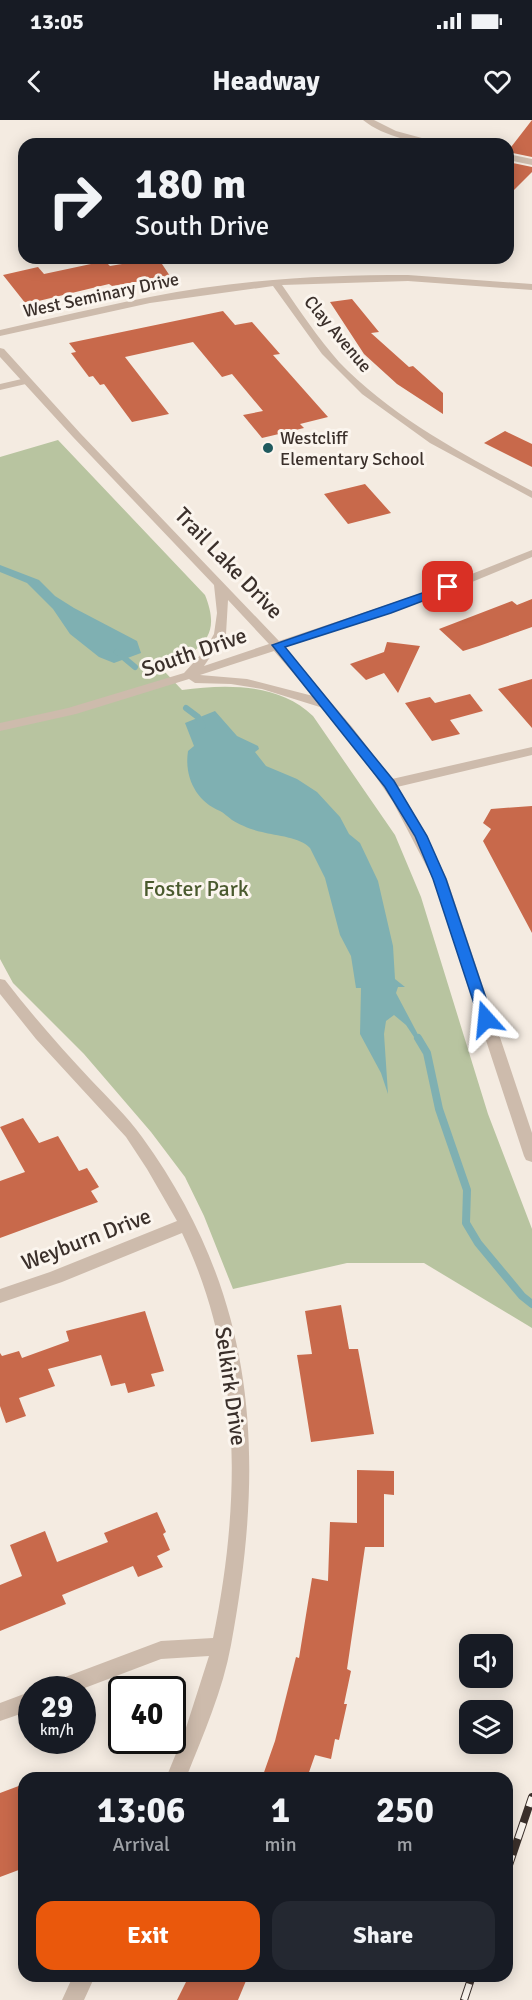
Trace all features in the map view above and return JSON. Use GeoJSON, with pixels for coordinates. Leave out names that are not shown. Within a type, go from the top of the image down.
{"type":"FeatureCollection","features":[{"type":"Feature","properties":{"kind":"street"},"geometry":{"type":"LineString","coordinates":[[367,120],[393,133],[414,138]]}},
{"type":"Feature","properties":{"kind":"street"},"geometry":{"type":"LineString","coordinates":[[514,158],[532,162]]}},
{"type":"Feature","properties":{"kind":"street","name":"West Seminary Drive"},"geometry":{"type":"LineString","coordinates":[[0,333],[174,296],[276,282],[341,278],[419,278],[532,287]]}},
{"type":"Feature","properties":{"kind":"street","name":"Clay Avenue"},"geometry":{"type":"LineString","coordinates":[[276,282],[309,331],[345,373],[365,391],[430,438],[532,495]]}},
{"type":"Feature","properties":{"kind":"street","name":"Trail Lake Drive"},"geometry":{"type":"LineString","coordinates":[[0,351],[278,645],[390,784],[421,836],[440,879],[532,1156]]}},
{"type":"Feature","properties":{"kind":"street"},"geometry":{"type":"LineString","coordinates":[[0,387],[26,381]]}},
{"type":"Feature","properties":{"kind":"street","name":"South Drive"},"geometry":{"type":"LineString","coordinates":[[0,727],[76,711],[183,679],[278,645],[388,611],[532,553]]}},
{"type":"Feature","properties":{"kind":"street"},"geometry":{"type":"LineString","coordinates":[[183,679],[208,656],[221,636],[224,613],[220,584]]}},
{"type":"Feature","properties":{"kind":"street"},"geometry":{"type":"LineString","coordinates":[[183,679],[224,679],[264,684],[328,705]]}},
{"type":"Feature","properties":{"kind":"street"},"geometry":{"type":"LineString","coordinates":[[390,784],[532,751]]}},
{"type":"Feature","properties":{"kind":"street","name":"Selkirk Drive"},"geometry":{"type":"LineString","coordinates":[[0,984],[41,1035],[136,1140],[187,1224],[217,1302],[230,1348],[241,1433],[242,1482],[234,1590],[222,1646],[178,1772]]}},
{"type":"Feature","properties":{"kind":"street","name":"Weyburn Drive"},"geometry":{"type":"LineString","coordinates":[[0,1296],[56,1277],[187,1224]]}},
{"type":"Feature","properties":{"kind":"street"},"geometry":{"type":"LineString","coordinates":[[94,1676],[161,1650],[222,1646]]}},
{"type":"Feature","properties":{"kind":"street"},"geometry":{"type":"LineString","coordinates":[[0,1712],[18,1705]]}},
{"type":"Feature","properties":{"kind":"street"},"geometry":{"type":"LineString","coordinates":[[73,2000],[81,1982]]}},
{"type":"Feature","properties":{"kind":"green space","name":"Foster Park"},"geometry":{"type":"Polygon","coordinates":[[[58,440],[205,595],[210,611],[209,634],[196,649],[165,672],[182,690],[216,687],[251,688],[284,697],[299,705],[313,716],[395,835],[421,897],[488,1114],[532,1229],[532,1328],[424,1263],[347,1263],[233,1289],[204,1216],[185,1177],[151,1132],[84,1054],[13,983],[0,959],[0,457],[58,440]]]}},
{"type":"Feature","properties":{"kind":"water"},"geometry":{"type":"Polygon","coordinates":[[[0,565],[39,580],[55,596],[74,608],[137,641],[141,653],[114,663],[99,657],[70,634],[53,609],[27,583],[0,572],[0,565]]]}},
{"type":"Feature","properties":{"kind":"water"},"geometry":{"type":"Polygon","coordinates":[[[215,711],[237,736],[258,746],[259,749],[255,752],[266,766],[297,779],[317,792],[340,817],[349,834],[360,843],[378,881],[393,946],[395,979],[405,987],[398,987],[396,993],[423,1044],[420,1046],[406,1025],[394,1015],[386,1021],[384,1034],[388,1094],[381,1073],[360,1034],[361,988],[356,988],[351,956],[340,935],[325,878],[310,848],[294,839],[250,829],[232,820],[204,801],[190,779],[188,751],[194,746],[185,723],[215,711]]]}},
{"type":"Feature","properties":{"kind":"building"},"geometry":{"type":"Polygon","coordinates":[[[532,120],[532,157],[514,153],[514,143],[532,120]]]}},
{"type":"Feature","properties":{"kind":"building"},"geometry":{"type":"Polygon","coordinates":[[[514,163],[532,167],[532,172],[514,190],[514,163]]]}},
{"type":"Feature","properties":{"kind":"building"},"geometry":{"type":"Polygon","coordinates":[[[91,264],[110,266],[162,264],[170,276],[112,286],[109,284],[26,304],[3,275],[38,267],[44,274],[91,264]]]}},
{"type":"Feature","properties":{"kind":"building"},"geometry":{"type":"Polygon","coordinates":[[[352,299],[379,332],[371,333],[443,393],[443,414],[397,384],[364,354],[330,302],[352,299]]]}},
{"type":"Feature","properties":{"kind":"building"},"geometry":{"type":"Polygon","coordinates":[[[223,311],[235,325],[252,322],[280,354],[273,355],[328,417],[300,424],[304,428],[262,438],[243,415],[263,411],[232,374],[222,377],[193,342],[125,357],[169,414],[132,422],[104,384],[100,385],[93,376],[89,377],[71,353],[76,352],[69,343],[223,311]]]}},
{"type":"Feature","properties":{"kind":"building"},"geometry":{"type":"Polygon","coordinates":[[[505,431],[532,444],[532,467],[484,443],[505,431]]]}},
{"type":"Feature","properties":{"kind":"building"},"geometry":{"type":"Polygon","coordinates":[[[365,484],[391,513],[348,524],[324,494],[365,484]]]}},
{"type":"Feature","properties":{"kind":"building"},"geometry":{"type":"Polygon","coordinates":[[[532,599],[532,627],[479,646],[463,651],[439,629],[512,601],[517,605],[532,599]]]}},
{"type":"Feature","properties":{"kind":"building"},"geometry":{"type":"Polygon","coordinates":[[[387,642],[420,646],[398,693],[384,673],[366,680],[350,664],[384,652],[387,642]]]}},
{"type":"Feature","properties":{"kind":"building"},"geometry":{"type":"Polygon","coordinates":[[[532,679],[532,728],[498,689],[532,679]]]}},
{"type":"Feature","properties":{"kind":"building"},"geometry":{"type":"Polygon","coordinates":[[[470,694],[483,711],[450,720],[460,734],[432,741],[405,703],[430,697],[435,703],[470,694]]]}},
{"type":"Feature","properties":{"kind":"building"},"geometry":{"type":"Polygon","coordinates":[[[532,806],[532,933],[483,841],[491,829],[483,823],[491,809],[532,806]]]}},
{"type":"Feature","properties":{"kind":"building"},"geometry":{"type":"Polygon","coordinates":[[[23,1118],[39,1143],[58,1136],[79,1171],[87,1168],[99,1187],[91,1191],[98,1202],[0,1238],[0,1181],[25,1172],[0,1127],[23,1118]]]}},
{"type":"Feature","properties":{"kind":"building"},"geometry":{"type":"Polygon","coordinates":[[[341,1305],[349,1349],[358,1349],[374,1434],[311,1442],[297,1355],[312,1354],[305,1311],[341,1305]]]}},
{"type":"Feature","properties":{"kind":"building"},"geometry":{"type":"Polygon","coordinates":[[[145,1311],[164,1371],[151,1374],[155,1386],[128,1393],[125,1383],[111,1386],[101,1355],[48,1369],[55,1386],[19,1398],[26,1416],[6,1423],[0,1406],[0,1353],[2,1356],[19,1351],[22,1358],[69,1341],[66,1331],[145,1311]]]}},
{"type":"Feature","properties":{"kind":"building"},"geometry":{"type":"Polygon","coordinates":[[[357,1470],[394,1471],[394,1495],[384,1494],[384,1547],[365,1547],[347,1669],[351,1671],[344,1704],[347,1704],[339,1740],[335,1739],[331,1759],[315,1755],[309,1772],[264,1772],[275,1741],[296,1657],[299,1658],[312,1578],[328,1581],[330,1522],[357,1523],[357,1470]]]}},
{"type":"Feature","properties":{"kind":"building"},"geometry":{"type":"Polygon","coordinates":[[[157,1512],[166,1532],[163,1534],[170,1550],[157,1556],[163,1567],[138,1577],[133,1566],[62,1595],[66,1604],[0,1631],[0,1585],[22,1576],[10,1545],[45,1531],[57,1562],[108,1542],[104,1533],[157,1512]]]}},
{"type":"Feature","properties":{"kind":"building"},"geometry":{"type":"Polygon","coordinates":[[[18,1786],[18,1870],[0,1877],[0,1793],[18,1786]]]}},
{"type":"Feature","properties":{"kind":"building"},"geometry":{"type":"Polygon","coordinates":[[[186,1982],[246,1982],[238,2000],[177,2000],[186,1982]]]}},
{"type":"Feature","properties":{"kind":"waterway"},"geometry":{"type":"LineString","coordinates":[[117,652],[135,667]]}},
{"type":"Feature","properties":{"kind":"waterway"},"geometry":{"type":"LineString","coordinates":[[186,708],[198,717],[203,726]]}},
{"type":"Feature","properties":{"kind":"waterway"},"geometry":{"type":"LineString","coordinates":[[418,1038],[427,1053],[439,1109],[467,1190],[466,1223],[478,1243],[522,1296],[532,1304]]}},
{"type":"Feature","properties":{"kind":"railway"},"geometry":{"type":"LineString","coordinates":[[513,1853],[532,1797]]}},
{"type":"Feature","properties":{"kind":"railway"},"geometry":{"type":"LineString","coordinates":[[464,2000],[470,1982]]}},
{"type":"Feature","properties":{"kind":"place","name":"Westcliff Elementary School"},"geometry":{"type":"Point","coordinates":[268,448]}},
{"type":"Feature","properties":{"kind":"route"},"geometry":{"type":"LineString","coordinates":[[448,587],[388,611],[278,645],[390,784],[421,836],[440,879],[486,1019]]}}]}
